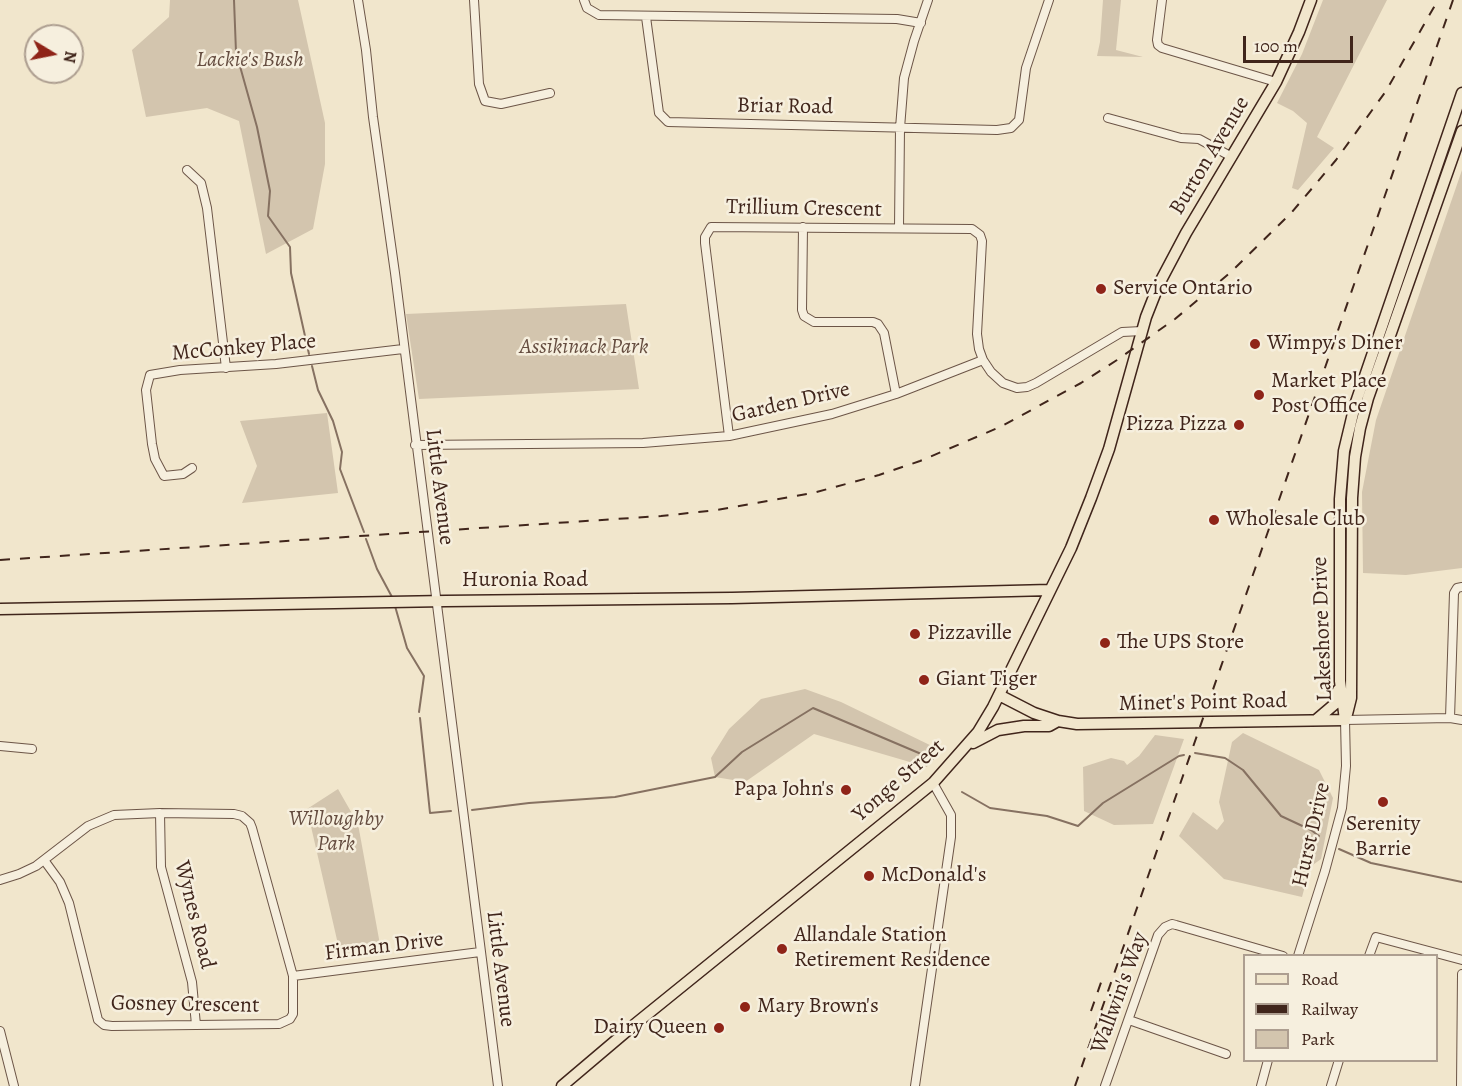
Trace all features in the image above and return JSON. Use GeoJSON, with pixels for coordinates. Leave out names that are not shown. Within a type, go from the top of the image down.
{"type":"FeatureCollection","features":[{"type":"Feature","properties":{"kind":"main road","name":"Burton Avenue"},"geometry":{"type":"LineString","coordinates":[[1142,331],[1159,284],[1186,233],[1276,82],[1311,0]]}},
{"type":"Feature","properties":{"kind":"main road","name":"Lakeshore Drive"},"geometry":{"type":"LineString","coordinates":[[1345,720],[1340,681],[1340,499],[1344,451],[1359,394],[1462,93]]}},
{"type":"Feature","properties":{"kind":"main road","name":"Lakeshore Drive"},"geometry":{"type":"LineString","coordinates":[[1345,720],[1351,698],[1352,498],[1360,428],[1368,398],[1462,131]]}},
{"type":"Feature","properties":{"kind":"main road","name":"Yonge Street"},"geometry":{"type":"LineString","coordinates":[[562,1086],[933,783],[978,732],[999,695],[1071,548],[1101,473],[1142,331]]}},
{"type":"Feature","properties":{"kind":"main road","name":"Huronia Road"},"geometry":{"type":"LineString","coordinates":[[0,609],[732,598],[1050,590]]}},
{"type":"Feature","properties":{"kind":"main road"},"geometry":{"type":"LineString","coordinates":[[1316,720],[1336,703],[1340,681]]}},
{"type":"Feature","properties":{"kind":"main road","name":"Minet's Point Road"},"geometry":{"type":"LineString","coordinates":[[999,695],[1034,713],[1058,721],[1100,724],[1345,720]]}},
{"type":"Feature","properties":{"kind":"main road"},"geometry":{"type":"LineString","coordinates":[[967,746],[998,730],[1024,726],[1049,726],[1058,721]]}},
{"type":"Feature","properties":{"kind":"street","name":"Little Avenue"},"geometry":{"type":"LineString","coordinates":[[358,0],[498,1086]]}},
{"type":"Feature","properties":{"kind":"street"},"geometry":{"type":"LineString","coordinates":[[474,0],[479,84],[484,101],[501,104],[550,93]]}},
{"type":"Feature","properties":{"kind":"street"},"geometry":{"type":"LineString","coordinates":[[584,0],[587,8],[599,15],[897,19],[921,23]]}},
{"type":"Feature","properties":{"kind":"street"},"geometry":{"type":"LineString","coordinates":[[899,228],[900,128],[904,78],[928,0]]}},
{"type":"Feature","properties":{"kind":"street","name":"Briar Road"},"geometry":{"type":"LineString","coordinates":[[646,16],[659,113],[668,122],[997,130],[1011,128],[1018,120],[1026,68],[1049,0]]}},
{"type":"Feature","properties":{"kind":"street"},"geometry":{"type":"LineString","coordinates":[[1162,0],[1157,40],[1158,45],[1162,48],[1276,82]]}},
{"type":"Feature","properties":{"kind":"street"},"geometry":{"type":"LineString","coordinates":[[1108,118],[1181,138],[1199,139],[1232,157]]}},
{"type":"Feature","properties":{"kind":"street"},"geometry":{"type":"LineString","coordinates":[[187,170],[201,183],[207,208],[226,368]]}},
{"type":"Feature","properties":{"kind":"street","name":"Trillium Crescent"},"geometry":{"type":"LineString","coordinates":[[729,436],[705,237],[711,227],[972,229],[980,235],[982,242],[977,334],[983,360]]}},
{"type":"Feature","properties":{"kind":"street"},"geometry":{"type":"LineString","coordinates":[[802,227],[802,310],[804,316],[814,322],[873,322],[879,324],[884,333],[896,394]]}},
{"type":"Feature","properties":{"kind":"street"},"geometry":{"type":"LineString","coordinates":[[983,360],[991,372],[1003,382],[1017,387],[1027,387],[1122,332],[1142,331]]}},
{"type":"Feature","properties":{"kind":"street","name":"McConkey Place"},"geometry":{"type":"LineString","coordinates":[[192,468],[183,474],[164,476],[155,459],[147,390],[150,375],[180,370],[226,368],[403,349]]}},
{"type":"Feature","properties":{"kind":"street","name":"Garden Drive"},"geometry":{"type":"LineString","coordinates":[[415,445],[643,443],[729,436],[817,418],[896,394],[983,360]]}},
{"type":"Feature","properties":{"kind":"street"},"geometry":{"type":"LineString","coordinates":[[1450,718],[1454,593],[1462,586]]}},
{"type":"Feature","properties":{"kind":"street","name":"Minet's Point Road"},"geometry":{"type":"LineString","coordinates":[[1345,720],[1450,718],[1462,720]]}},
{"type":"Feature","properties":{"kind":"street","name":"Hurst Drive"},"geometry":{"type":"LineString","coordinates":[[1300,954],[1342,808],[1346,766],[1345,720]]}},
{"type":"Feature","properties":{"kind":"street"},"geometry":{"type":"LineString","coordinates":[[0,746],[32,748]]}},
{"type":"Feature","properties":{"kind":"street"},"geometry":{"type":"LineString","coordinates":[[915,1086],[951,837],[951,815],[942,795],[933,783]]}},
{"type":"Feature","properties":{"kind":"street","name":"Gosney Crescent"},"geometry":{"type":"LineString","coordinates":[[0,880],[29,870],[88,826],[102,819],[127,813],[242,816],[250,823],[293,976],[293,1014],[290,1020],[285,1023],[196,1025],[112,1026],[101,1023],[98,1020],[69,903],[60,882],[44,860]]}},
{"type":"Feature","properties":{"kind":"street","name":"Wynes Road"},"geometry":{"type":"LineString","coordinates":[[160,813],[161,867],[192,982],[196,1025]]}},
{"type":"Feature","properties":{"kind":"street","name":"Wallwin's Way"},"geometry":{"type":"LineString","coordinates":[[1105,1086],[1158,935],[1168,925],[1176,925],[1276,954]]}},
{"type":"Feature","properties":{"kind":"street"},"geometry":{"type":"LineString","coordinates":[[1370,954],[1376,937],[1462,960]]}},
{"type":"Feature","properties":{"kind":"street","name":"Firman Drive"},"geometry":{"type":"LineString","coordinates":[[293,976],[480,952]]}},
{"type":"Feature","properties":{"kind":"street"},"geometry":{"type":"LineString","coordinates":[[1461,1086],[1462,974]]}},
{"type":"Feature","properties":{"kind":"street"},"geometry":{"type":"LineString","coordinates":[[1129,1020],[1226,1054]]}},
{"type":"Feature","properties":{"kind":"street"},"geometry":{"type":"LineString","coordinates":[[0,1030],[14,1086]]}},
{"type":"Feature","properties":{"kind":"street"},"geometry":{"type":"LineString","coordinates":[[1261,1086],[1267,1062]]}},
{"type":"Feature","properties":{"kind":"street"},"geometry":{"type":"LineString","coordinates":[[1331,1086],[1338,1062]]}},
{"type":"Feature","properties":{"kind":"green space","name":"Lackie's Bush"},"geometry":{"type":"Polygon","coordinates":[[[170,0],[298,0],[325,123],[325,164],[313,229],[266,254],[239,121],[207,108],[146,117],[132,50],[169,17],[170,0]]]}},
{"type":"Feature","properties":{"kind":"green space"},"geometry":{"type":"Polygon","coordinates":[[[1103,0],[1121,0],[1116,50],[1143,57],[1097,56],[1103,0]]]}},
{"type":"Feature","properties":{"kind":"green space"},"geometry":{"type":"Polygon","coordinates":[[[1323,0],[1387,0],[1317,137],[1334,148],[1298,190],[1292,188],[1307,123],[1293,111],[1277,103],[1302,54],[1323,0]]]}},
{"type":"Feature","properties":{"kind":"green space"},"geometry":{"type":"Polygon","coordinates":[[[1462,170],[1462,568],[1406,575],[1363,573],[1362,492],[1376,420],[1462,170]]]}},
{"type":"Feature","properties":{"kind":"green space","name":"Assikinack Park"},"geometry":{"type":"Polygon","coordinates":[[[626,304],[639,389],[419,399],[406,314],[626,304]]]}},
{"type":"Feature","properties":{"kind":"green space"},"geometry":{"type":"Polygon","coordinates":[[[327,413],[338,493],[242,503],[257,466],[240,421],[327,413]]]}},
{"type":"Feature","properties":{"kind":"green space"},"geometry":{"type":"Polygon","coordinates":[[[805,689],[841,702],[936,748],[927,767],[814,734],[745,782],[715,777],[711,758],[729,729],[761,699],[805,689]]]}},
{"type":"Feature","properties":{"kind":"green space"},"geometry":{"type":"Polygon","coordinates":[[[1243,733],[1319,770],[1333,798],[1321,859],[1310,867],[1302,897],[1224,879],[1179,836],[1193,812],[1217,830],[1224,821],[1219,802],[1232,742],[1243,733]]]}},
{"type":"Feature","properties":{"kind":"green space"},"geometry":{"type":"Polygon","coordinates":[[[1155,735],[1184,739],[1153,824],[1114,825],[1084,811],[1083,767],[1111,758],[1124,761],[1127,765],[1139,756],[1155,735]]]}},
{"type":"Feature","properties":{"kind":"green space","name":"Willoughby Park"},"geometry":{"type":"Polygon","coordinates":[[[338,789],[358,824],[381,950],[340,953],[307,809],[338,789]]]}},
{"type":"Feature","properties":{"kind":"waterway"},"geometry":{"type":"LineString","coordinates":[[234,0],[236,52],[257,127],[270,191],[268,216],[290,247],[291,273],[309,354]]}},
{"type":"Feature","properties":{"kind":"waterway"},"geometry":{"type":"LineString","coordinates":[[312,366],[318,390],[333,421],[342,452],[340,469],[364,532]]}},
{"type":"Feature","properties":{"kind":"waterway"},"geometry":{"type":"LineString","coordinates":[[366,539],[377,569],[392,597]]}},
{"type":"Feature","properties":{"kind":"waterway"},"geometry":{"type":"LineString","coordinates":[[395,606],[407,648],[424,676],[419,712]]}},
{"type":"Feature","properties":{"kind":"waterway"},"geometry":{"type":"LineString","coordinates":[[472,810],[529,803],[615,797],[715,777],[742,752],[813,708],[933,759]]}},
{"type":"Feature","properties":{"kind":"waterway"},"geometry":{"type":"LineString","coordinates":[[420,718],[430,813],[451,811]]}},
{"type":"Feature","properties":{"kind":"waterway"},"geometry":{"type":"LineString","coordinates":[[1195,753],[1225,758],[1243,770],[1281,816],[1319,836]]}},
{"type":"Feature","properties":{"kind":"waterway"},"geometry":{"type":"LineString","coordinates":[[962,792],[990,808],[1047,816],[1078,826],[1103,803],[1184,755]]}},
{"type":"Feature","properties":{"kind":"waterway"},"geometry":{"type":"LineString","coordinates":[[1339,849],[1371,863],[1462,882]]}},
{"type":"Feature","properties":{"kind":"railway"},"geometry":{"type":"LineString","coordinates":[[0,560],[661,516],[717,510],[813,493],[920,461],[1000,427],[1081,383],[1175,319],[1231,272],[1292,212],[1336,160],[1386,91],[1438,0]]}},
{"type":"Feature","properties":{"kind":"railway"},"geometry":{"type":"LineString","coordinates":[[1075,1086],[1453,0]]}},
{"type":"Feature","properties":{"kind":"railway"},"geometry":{"type":"LineString","coordinates":[[1091,1011],[1104,974]]}},
{"type":"Feature","properties":{"kind":"place","name":"Service Ontario"},"geometry":{"type":"Point","coordinates":[1101,289]}},
{"type":"Feature","properties":{"kind":"place","name":"Wimpy's Diner"},"geometry":{"type":"Point","coordinates":[1255,344]}},
{"type":"Feature","properties":{"kind":"place","name":"Market Place Post Office"},"geometry":{"type":"Point","coordinates":[1259,395]}},
{"type":"Feature","properties":{"kind":"place","name":"Pizza Pizza"},"geometry":{"type":"Point","coordinates":[1239,425]}},
{"type":"Feature","properties":{"kind":"place","name":"Wholesale Club"},"geometry":{"type":"Point","coordinates":[1214,520]}},
{"type":"Feature","properties":{"kind":"place","name":"Pizzaville"},"geometry":{"type":"Point","coordinates":[915,634]}},
{"type":"Feature","properties":{"kind":"place","name":"The UPS Store"},"geometry":{"type":"Point","coordinates":[1105,643]}},
{"type":"Feature","properties":{"kind":"place","name":"Giant Tiger"},"geometry":{"type":"Point","coordinates":[924,680]}},
{"type":"Feature","properties":{"kind":"place","name":"Papa John's"},"geometry":{"type":"Point","coordinates":[846,790]}},
{"type":"Feature","properties":{"kind":"place","name":"Serenity Barrie"},"geometry":{"type":"Point","coordinates":[1383,802]}},
{"type":"Feature","properties":{"kind":"place","name":"McDonald's"},"geometry":{"type":"Point","coordinates":[869,876]}},
{"type":"Feature","properties":{"kind":"place","name":"Allandale Station Retirement Residence"},"geometry":{"type":"Point","coordinates":[782,949]}},
{"type":"Feature","properties":{"kind":"place","name":"Mary Brown's"},"geometry":{"type":"Point","coordinates":[745,1007]}},
{"type":"Feature","properties":{"kind":"place","name":"Dairy Queen"},"geometry":{"type":"Point","coordinates":[719,1028]}}]}
